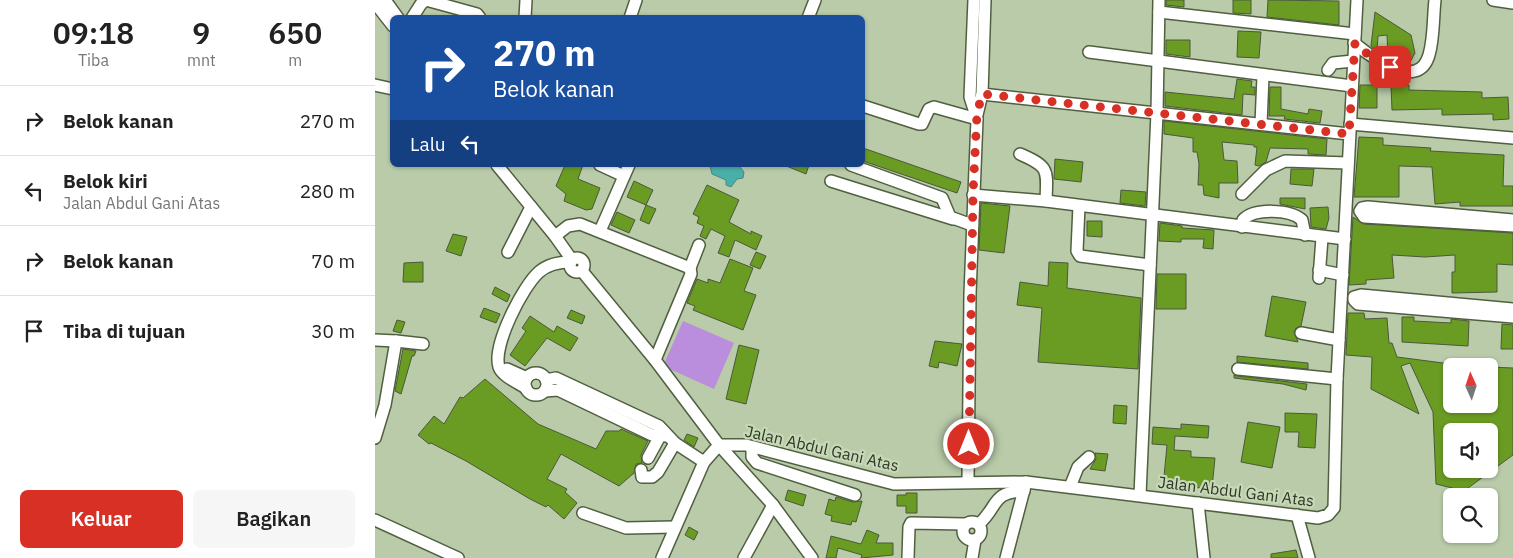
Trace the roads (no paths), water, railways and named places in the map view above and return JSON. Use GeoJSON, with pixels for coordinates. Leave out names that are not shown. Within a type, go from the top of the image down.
{"type":"FeatureCollection","features":[{"type":"Feature","properties":{"kind":"street"},"geometry":{"type":"LineString","coordinates":[[385,0],[396,15]]}},
{"type":"Feature","properties":{"kind":"street"},"geometry":{"type":"LineString","coordinates":[[414,15],[426,0],[478,15]]}},
{"type":"Feature","properties":{"kind":"street"},"geometry":{"type":"LineString","coordinates":[[525,15],[526,0]]}},
{"type":"Feature","properties":{"kind":"street"},"geometry":{"type":"LineString","coordinates":[[631,15],[636,0]]}},
{"type":"Feature","properties":{"kind":"street"},"geometry":{"type":"LineString","coordinates":[[809,15],[815,0]]}},
{"type":"Feature","properties":{"kind":"street"},"geometry":{"type":"LineString","coordinates":[[974,0],[970,97],[972,108],[977,117]]}},
{"type":"Feature","properties":{"kind":"street"},"geometry":{"type":"LineString","coordinates":[[968,481],[973,194],[977,117],[982,94],[985,0]]}},
{"type":"Feature","properties":{"kind":"street"},"geometry":{"type":"LineString","coordinates":[[1140,495],[1157,113],[1159,0]]}},
{"type":"Feature","properties":{"kind":"street","name":"Jalan Abdul Gani Atas"},"geometry":{"type":"LineString","coordinates":[[719,445],[751,447],[882,482],[904,484],[968,481],[1025,486],[1070,487],[1297,515],[1323,517],[1328,515],[1334,508],[1337,380],[1357,0]]}},
{"type":"Feature","properties":{"kind":"street"},"geometry":{"type":"LineString","coordinates":[[1159,12],[1355,39],[1373,59],[1404,72],[1420,67],[1429,56],[1435,0]]}},
{"type":"Feature","properties":{"kind":"street"},"geometry":{"type":"LineString","coordinates":[[1493,0],[1513,3]]}},
{"type":"Feature","properties":{"kind":"street"},"geometry":{"type":"LineString","coordinates":[[375,3],[390,22]]}},
{"type":"Feature","properties":{"kind":"street"},"geometry":{"type":"LineString","coordinates":[[1089,52],[1352,86]]}},
{"type":"Feature","properties":{"kind":"street"},"geometry":{"type":"LineString","coordinates":[[1328,70],[1331,64],[1336,62],[1353,61]]}},
{"type":"Feature","properties":{"kind":"street"},"geometry":{"type":"LineString","coordinates":[[1261,124],[1263,76]]}},
{"type":"Feature","properties":{"kind":"street"},"geometry":{"type":"LineString","coordinates":[[375,85],[390,89]]}},
{"type":"Feature","properties":{"kind":"street"},"geometry":{"type":"LineString","coordinates":[[982,94],[1261,124],[1350,125],[1490,133],[1513,131]]}},
{"type":"Feature","properties":{"kind":"street"},"geometry":{"type":"LineString","coordinates":[[865,107],[919,124],[922,124],[929,109],[934,107],[977,117]]}},
{"type":"Feature","properties":{"kind":"street"},"geometry":{"type":"LineString","coordinates":[[1490,133],[1513,138]]}},
{"type":"Feature","properties":{"kind":"street"},"geometry":{"type":"LineString","coordinates":[[1020,154],[1039,162],[1045,168],[1046,201]]}},
{"type":"Feature","properties":{"kind":"street"},"geometry":{"type":"LineString","coordinates":[[1242,194],[1266,170],[1285,161],[1348,163]]}},
{"type":"Feature","properties":{"kind":"street"},"geometry":{"type":"LineString","coordinates":[[499,167],[555,236],[571,263]]}},
{"type":"Feature","properties":{"kind":"street"},"geometry":{"type":"LineString","coordinates":[[604,167],[624,176]]}},
{"type":"Feature","properties":{"kind":"street"},"geometry":{"type":"LineString","coordinates":[[600,231],[628,167]]}},
{"type":"Feature","properties":{"kind":"street"},"geometry":{"type":"LineString","coordinates":[[857,167],[942,198],[948,215],[955,220]]}},
{"type":"Feature","properties":{"kind":"street"},"geometry":{"type":"LineString","coordinates":[[831,181],[972,225]]}},
{"type":"Feature","properties":{"kind":"street"},"geometry":{"type":"LineString","coordinates":[[973,194],[1046,201],[1322,238],[1345,239]]}},
{"type":"Feature","properties":{"kind":"street"},"geometry":{"type":"LineString","coordinates":[[1079,206],[1077,250],[1080,256],[1150,265]]}},
{"type":"Feature","properties":{"kind":"street"},"geometry":{"type":"LineString","coordinates":[[508,252],[531,207]]}},
{"type":"Feature","properties":{"kind":"street"},"geometry":{"type":"LineString","coordinates":[[1513,220],[1489,221],[1363,217],[1359,212],[1362,208],[1368,207],[1489,221],[1513,226]]}},
{"type":"Feature","properties":{"kind":"street"},"geometry":{"type":"LineString","coordinates":[[1243,227],[1243,220],[1252,213],[1289,214],[1302,220],[1305,235]]}},
{"type":"Feature","properties":{"kind":"street"},"geometry":{"type":"LineString","coordinates":[[555,236],[575,224],[580,224],[690,268]]}},
{"type":"Feature","properties":{"kind":"street"},"geometry":{"type":"LineString","coordinates":[[1322,238],[1319,274],[1343,275]]}},
{"type":"Feature","properties":{"kind":"street"},"geometry":{"type":"LineString","coordinates":[[655,360],[691,274],[690,268],[699,245]]}},
{"type":"Feature","properties":{"kind":"street"},"geometry":{"type":"LineString","coordinates":[[704,462],[667,438],[659,426],[598,403],[556,378],[535,395],[526,383],[511,372],[503,360],[515,312],[544,275],[571,263],[577,258],[583,261],[585,265],[582,270],[655,360],[719,445],[773,505],[812,558]]}},
{"type":"Feature","properties":{"kind":"street"},"geometry":{"type":"LineString","coordinates":[[1513,309],[1484,310],[1358,304],[1354,300],[1355,296],[1361,295],[1484,310],[1513,317]]}},
{"type":"Feature","properties":{"kind":"street"},"geometry":{"type":"LineString","coordinates":[[1301,333],[1339,340]]}},
{"type":"Feature","properties":{"kind":"street"},"geometry":{"type":"LineString","coordinates":[[375,340],[423,344]]}},
{"type":"Feature","properties":{"kind":"street"},"geometry":{"type":"LineString","coordinates":[[375,438],[385,405],[396,341]]}},
{"type":"Feature","properties":{"kind":"street"},"geometry":{"type":"LineString","coordinates":[[1238,369],[1337,380]]}},
{"type":"Feature","properties":{"kind":"street"},"geometry":{"type":"LineString","coordinates":[[526,383],[537,373],[545,385]]}},
{"type":"Feature","properties":{"kind":"street"},"geometry":{"type":"LineString","coordinates":[[648,458],[667,438]]}},
{"type":"Feature","properties":{"kind":"street"},"geometry":{"type":"LineString","coordinates":[[641,470],[642,477],[653,477],[658,472],[667,438]]}},
{"type":"Feature","properties":{"kind":"street"},"geometry":{"type":"LineString","coordinates":[[662,558],[704,462],[719,445]]}},
{"type":"Feature","properties":{"kind":"street"},"geometry":{"type":"LineString","coordinates":[[751,447],[752,457],[757,463],[855,495]]}},
{"type":"Feature","properties":{"kind":"street"},"geometry":{"type":"LineString","coordinates":[[1070,487],[1078,467],[1089,457]]}},
{"type":"Feature","properties":{"kind":"street"},"geometry":{"type":"LineString","coordinates":[[979,524],[991,512],[1001,495],[1025,486]]}},
{"type":"Feature","properties":{"kind":"street"},"geometry":{"type":"LineString","coordinates":[[1005,558],[1025,486]]}},
{"type":"Feature","properties":{"kind":"street"},"geometry":{"type":"LineString","coordinates":[[1198,503],[1204,558]]}},
{"type":"Feature","properties":{"kind":"street"},"geometry":{"type":"LineString","coordinates":[[743,558],[773,505]]}},
{"type":"Feature","properties":{"kind":"street"},"geometry":{"type":"LineString","coordinates":[[583,514],[626,528],[674,527]]}},
{"type":"Feature","properties":{"kind":"street"},"geometry":{"type":"LineString","coordinates":[[1297,515],[1309,558]]}},
{"type":"Feature","properties":{"kind":"street"},"geometry":{"type":"LineString","coordinates":[[375,520],[458,558]]}},
{"type":"Feature","properties":{"kind":"street"},"geometry":{"type":"LineString","coordinates":[[908,558],[909,527],[911,522],[965,524],[972,521],[979,524]]}},
{"type":"Feature","properties":{"kind":"street"},"geometry":{"type":"LineString","coordinates":[[965,524],[963,534],[968,540],[975,540],[981,535],[979,524]]}},
{"type":"Feature","properties":{"kind":"street"},"geometry":{"type":"LineString","coordinates":[[972,558],[975,540]]}},
{"type":"Feature","properties":{"kind":"water"},"geometry":{"type":"Polygon","coordinates":[[[710,167],[740,167],[744,172],[743,178],[737,179],[731,187],[726,185],[726,180],[712,174],[710,167]]]}}]}
